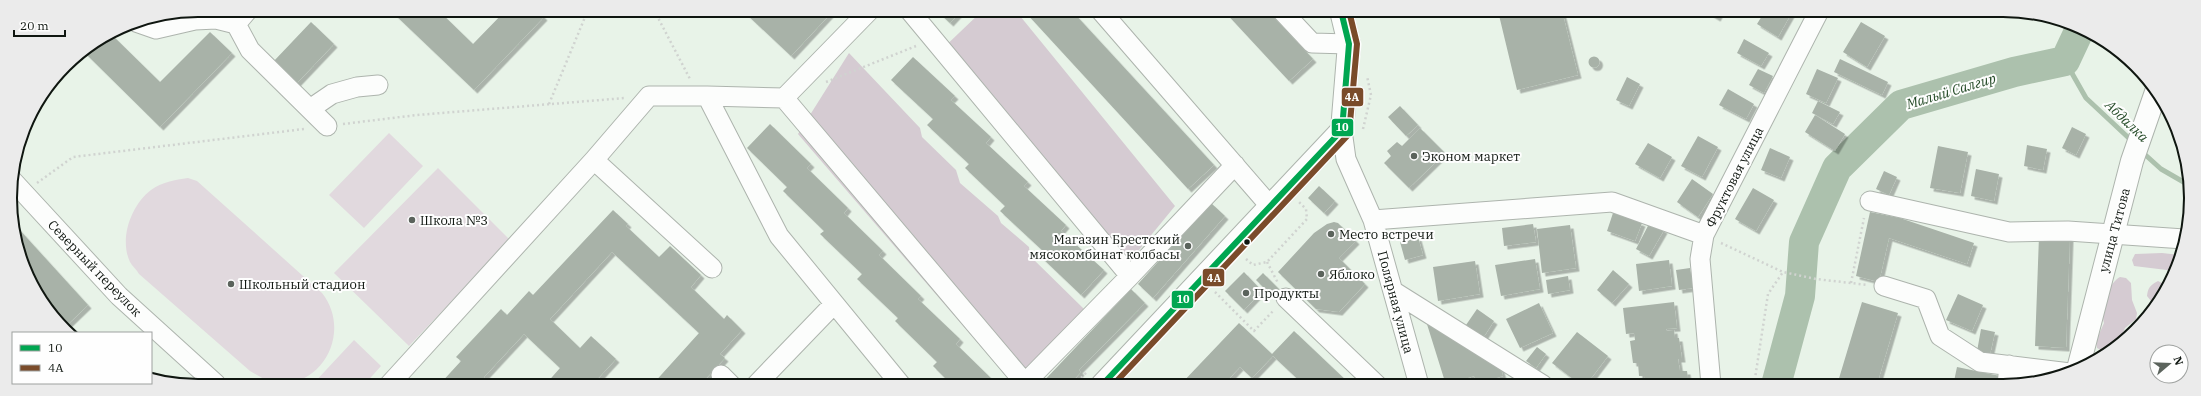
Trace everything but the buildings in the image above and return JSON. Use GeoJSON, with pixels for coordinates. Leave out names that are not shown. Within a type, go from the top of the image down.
{"type":"FeatureCollection","features":[{"type":"Feature","properties":{"kind":"main road"},"geometry":{"type":"LineString","coordinates":[[1108,379],[1342,130],[1349,44],[1342,17]]}},
{"type":"Feature","properties":{"kind":"main road","name":"улица Титова"},"geometry":{"type":"LineString","coordinates":[[2080,361],[2132,161],[2154,98]]}},
{"type":"Feature","properties":{"kind":"street"},"geometry":{"type":"LineString","coordinates":[[236,24],[242,17]]}},
{"type":"Feature","properties":{"kind":"street"},"geometry":{"type":"LineString","coordinates":[[395,379],[594,160],[649,96],[784,98],[862,17]]}},
{"type":"Feature","properties":{"kind":"street"},"geometry":{"type":"LineString","coordinates":[[915,17],[1130,276]]}},
{"type":"Feature","properties":{"kind":"street"},"geometry":{"type":"LineString","coordinates":[[1106,17],[1270,206]]}},
{"type":"Feature","properties":{"kind":"street"},"geometry":{"type":"LineString","coordinates":[[1288,17],[1312,43],[1349,44]]}},
{"type":"Feature","properties":{"kind":"street","name":"Фруктовая улица"},"geometry":{"type":"LineString","coordinates":[[1373,220],[1612,202],[1704,235],[1816,17]]}},
{"type":"Feature","properties":{"kind":"street"},"geometry":{"type":"LineString","coordinates":[[145,25],[156,29],[195,20],[216,19],[236,24],[250,50],[327,126]]}},
{"type":"Feature","properties":{"kind":"street"},"geometry":{"type":"LineString","coordinates":[[310,110],[332,94],[357,87],[378,85]]}},
{"type":"Feature","properties":{"kind":"street"},"geometry":{"type":"LineString","coordinates":[[703,96],[779,236],[833,305],[896,379]]}},
{"type":"Feature","properties":{"kind":"street"},"geometry":{"type":"LineString","coordinates":[[784,98],[1020,379]]}},
{"type":"Feature","properties":{"kind":"street","name":"Полярная улица"},"geometry":{"type":"LineString","coordinates":[[1342,130],[1346,159],[1373,220],[1417,379]]}},
{"type":"Feature","properties":{"kind":"street"},"geometry":{"type":"LineString","coordinates":[[594,160],[712,268]]}},
{"type":"Feature","properties":{"kind":"street"},"geometry":{"type":"LineString","coordinates":[[1029,379],[1130,276],[1235,165]]}},
{"type":"Feature","properties":{"kind":"street","name":"Северный переулок"},"geometry":{"type":"LineString","coordinates":[[17,186],[153,333],[210,379]]}},
{"type":"Feature","properties":{"kind":"street"},"geometry":{"type":"LineString","coordinates":[[1870,201],[2009,232],[2068,231],[2180,239]]}},
{"type":"Feature","properties":{"kind":"street"},"geometry":{"type":"LineString","coordinates":[[1704,235],[1700,259],[1710,379]]}},
{"type":"Feature","properties":{"kind":"street"},"geometry":{"type":"LineString","coordinates":[[1884,286],[1926,299],[1940,336],[1980,362],[2055,371]]}},
{"type":"Feature","properties":{"kind":"street"},"geometry":{"type":"LineString","coordinates":[[1393,291],[1533,379]]}},
{"type":"Feature","properties":{"kind":"street"},"geometry":{"type":"LineString","coordinates":[[1286,298],[1371,379]]}},
{"type":"Feature","properties":{"kind":"street"},"geometry":{"type":"LineString","coordinates":[[762,379],[833,305]]}},
{"type":"Feature","properties":{"kind":"street"},"geometry":{"type":"LineString","coordinates":[[2008,379],[2009,365]]}},
{"type":"Feature","properties":{"kind":"path"},"geometry":{"type":"LineString","coordinates":[[548,104],[585,17]]}},
{"type":"Feature","properties":{"kind":"path"},"geometry":{"type":"LineString","coordinates":[[658,17],[703,96]]}},
{"type":"Feature","properties":{"kind":"path"},"geometry":{"type":"LineString","coordinates":[[820,84],[934,39]]}},
{"type":"Feature","properties":{"kind":"path"},"geometry":{"type":"LineString","coordinates":[[1851,283],[1866,207],[1870,201]]}},
{"type":"Feature","properties":{"kind":"path"},"geometry":{"type":"LineString","coordinates":[[1704,235],[1784,272],[1816,279],[1884,286]]}},
{"type":"Feature","properties":{"kind":"path"},"geometry":{"type":"LineString","coordinates":[[1214,292],[1254,331],[1286,298],[1267,262]]}},
{"type":"Feature","properties":{"kind":"path"},"geometry":{"type":"LineString","coordinates":[[1755,379],[1768,294],[1784,272]]}},
{"type":"Feature","properties":{"kind":"shaded area"},"geometry":{"type":"Polygon","coordinates":[[[976,17],[1021,17],[1175,206],[1121,272],[937,54],[976,17]]]}},
{"type":"Feature","properties":{"kind":"shaded area"},"geometry":{"type":"Polygon","coordinates":[[[849,53],[920,128],[922,137],[956,170],[960,183],[998,216],[1001,223],[1029,247],[1030,256],[1084,309],[1018,379],[1009,379],[798,134],[849,53]]]}},
{"type":"Feature","properties":{"kind":"shaded area"},"geometry":{"type":"Polygon","coordinates":[[[389,133],[423,166],[364,228],[329,195],[389,133]]]}},
{"type":"Feature","properties":{"kind":"shaded area"},"geometry":{"type":"Polygon","coordinates":[[[438,168],[510,240],[409,346],[334,273],[438,168]]]}},
{"type":"Feature","properties":{"kind":"shaded area","name":"Школьный стадион"},"geometry":{"type":"Polygon","coordinates":[[[188,178],[197,181],[322,293],[331,308],[334,325],[333,341],[327,356],[318,369],[302,379],[263,379],[250,371],[139,274],[130,262],[127,253],[126,243],[129,223],[138,204],[144,196],[155,187],[188,178]]]}},
{"type":"Feature","properties":{"kind":"shaded area"},"geometry":{"type":"Polygon","coordinates":[[[2162,253],[2175,254],[2169,270],[2134,266],[2132,260],[2135,254],[2162,253]]]}},
{"type":"Feature","properties":{"kind":"shaded area"},"geometry":{"type":"Polygon","coordinates":[[[2120,277],[2126,278],[2131,283],[2132,300],[2137,313],[2136,319],[2125,328],[2123,333],[2101,350],[2097,348],[2096,341],[2104,323],[2103,311],[2106,297],[2116,280],[2120,277]]]}},
{"type":"Feature","properties":{"kind":"shaded area"},"geometry":{"type":"Polygon","coordinates":[[[2158,281],[2162,283],[2152,301],[2147,296],[2151,285],[2158,281]]]}},
{"type":"Feature","properties":{"kind":"shaded area"},"geometry":{"type":"Polygon","coordinates":[[[354,340],[381,366],[369,379],[318,379],[354,340]]]}},
{"type":"Feature","properties":{"kind":"waterway","name":"Малый Салгир"},"geometry":{"type":"LineString","coordinates":[[1778,379],[1800,296],[1804,242],[1837,168],[1901,105],[2014,72],[2065,61],[2078,34]]}},
{"type":"Feature","properties":{"kind":"waterway","name":"Абдалка"},"geometry":{"type":"LineString","coordinates":[[2065,61],[2086,98],[2133,142]]}},
{"type":"Feature","properties":{"kind":"waterway","name":"Абдалка"},"geometry":{"type":"LineString","coordinates":[[2141,151],[2161,169],[2183,182]]}},
{"type":"Feature","properties":{"kind":"transit line","name":"10"},"geometry":{"type":"LineString","coordinates":[[1108,379],[1342,130],[1349,44],[1342,17]]}},
{"type":"Feature","properties":{"kind":"transit line","name":"4А"},"geometry":{"type":"LineString","coordinates":[[1119,379],[1349,134],[1357,44],[1350,17]]}},
{"type":"Feature","properties":{"kind":"place","name":"Эконом маркет"},"geometry":{"type":"Point","coordinates":[1414,156]}},
{"type":"Feature","properties":{"kind":"place","name":"Школа №3"},"geometry":{"type":"Point","coordinates":[412,220]}},
{"type":"Feature","properties":{"kind":"place","name":"Место встречи"},"geometry":{"type":"Point","coordinates":[1331,234]}},
{"type":"Feature","properties":{"kind":"place","name":"Магазин Брестский мясокомбинат колбасы"},"geometry":{"type":"Point","coordinates":[1188,246]}},
{"type":"Feature","properties":{"kind":"place","name":"Яблоко"},"geometry":{"type":"Point","coordinates":[1321,274]}},
{"type":"Feature","properties":{"kind":"place","name":"Школьный стадион"},"geometry":{"type":"Point","coordinates":[231,284]}},
{"type":"Feature","properties":{"kind":"place","name":"Продукты"},"geometry":{"type":"Point","coordinates":[1246,293]}}]}
